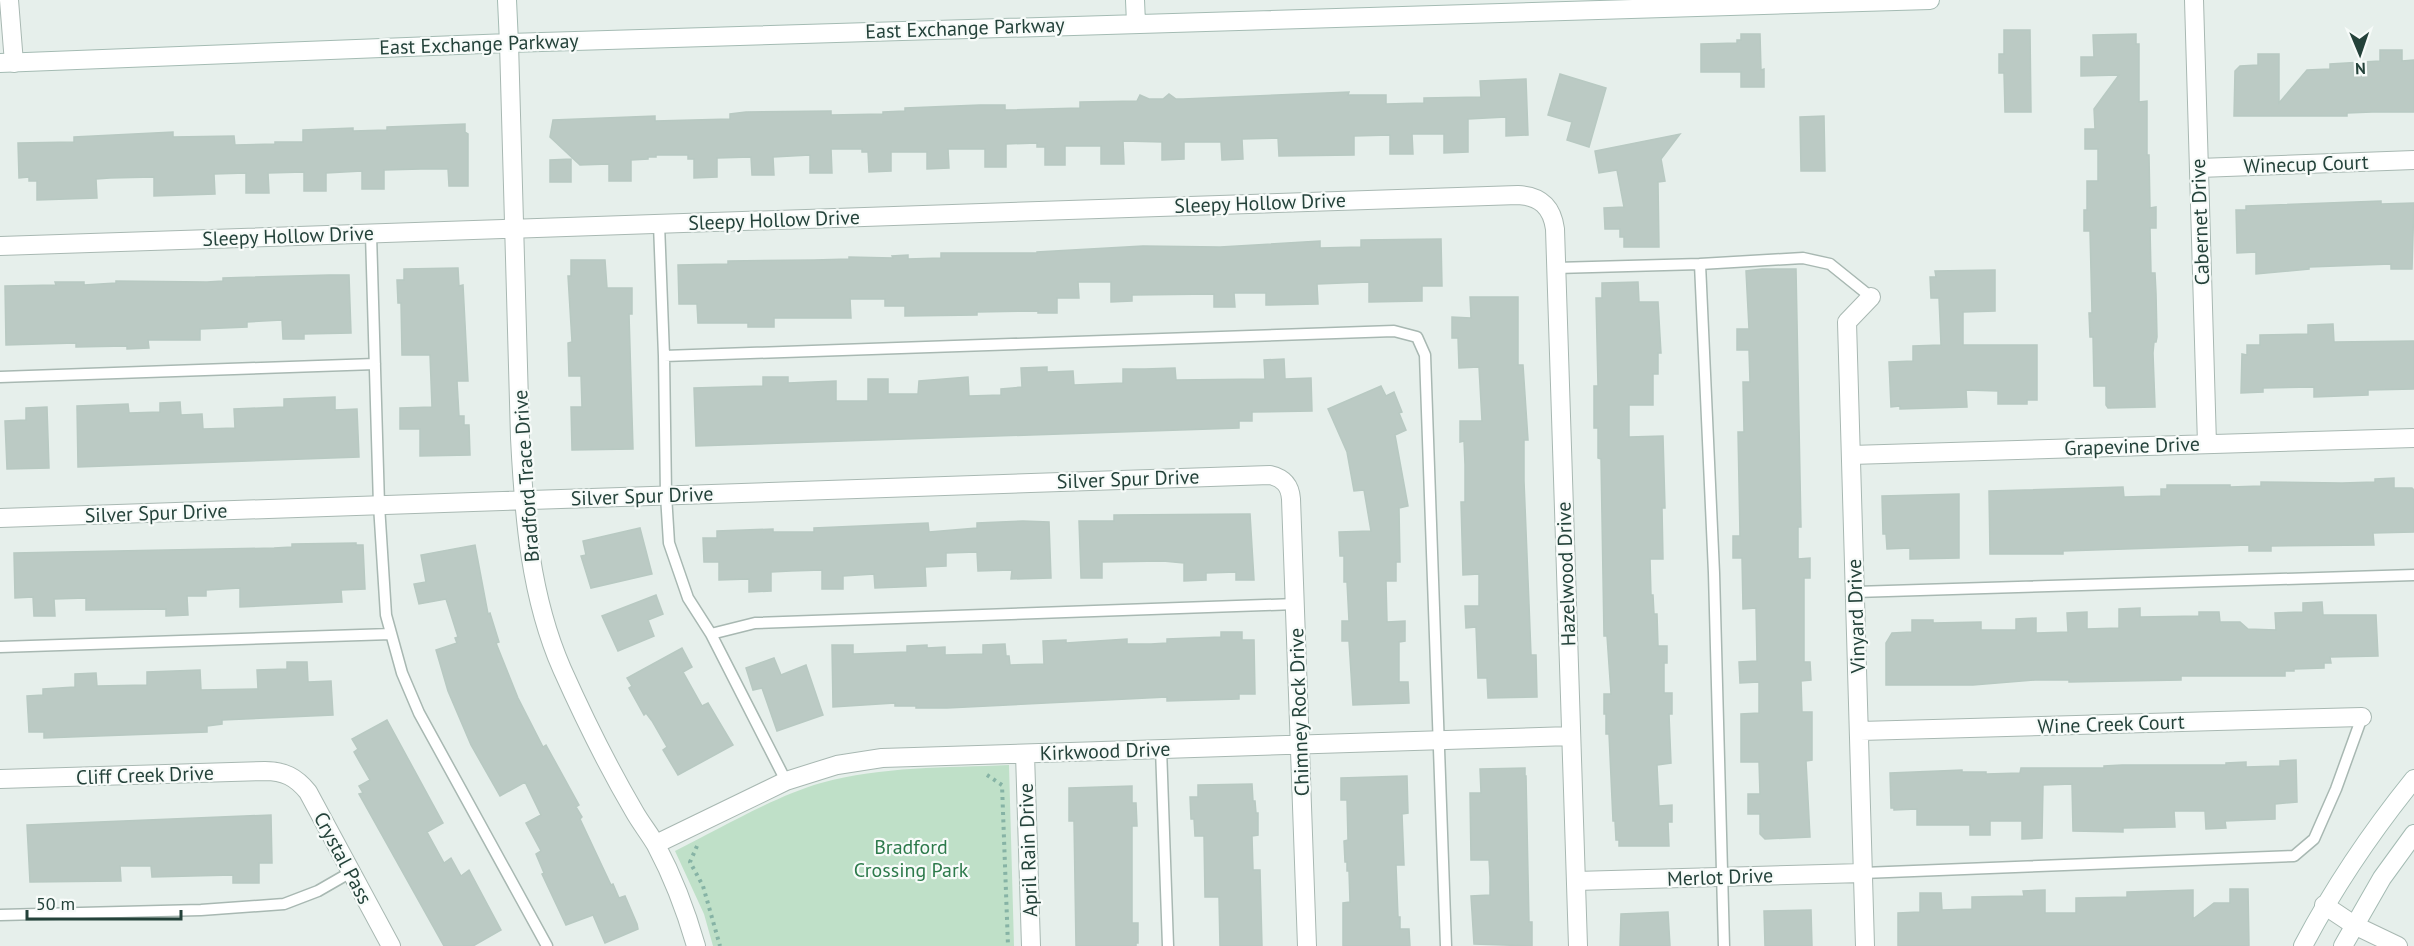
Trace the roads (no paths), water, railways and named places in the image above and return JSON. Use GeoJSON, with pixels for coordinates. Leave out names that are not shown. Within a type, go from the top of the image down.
{"type":"FeatureCollection","features":[{"type":"Feature","properties":{"kind":"street"},"geometry":{"type":"LineString","coordinates":[[7,63],[9,0]]}},
{"type":"Feature","properties":{"kind":"street","name":"Bradford Trace Drive"},"geometry":{"type":"LineString","coordinates":[[507,0],[524,500],[535,581],[547,628],[561,667],[634,811],[656,844],[686,910],[696,946]]}},
{"type":"Feature","properties":{"kind":"street"},"geometry":{"type":"LineString","coordinates":[[1135,0],[1137,23]]}},
{"type":"Feature","properties":{"kind":"street","name":"East Exchange Parkway"},"geometry":{"type":"LineString","coordinates":[[7,63],[509,43],[1636,4],[1930,0]]}},
{"type":"Feature","properties":{"kind":"street","name":"Cabernet Drive"},"geometry":{"type":"LineString","coordinates":[[2194,0],[2207,444]]}},
{"type":"Feature","properties":{"kind":"street","name":"Winecup Court"},"geometry":{"type":"LineString","coordinates":[[2199,168],[2414,160]]}},
{"type":"Feature","properties":{"kind":"street","name":"Sleepy Hollow Drive"},"geometry":{"type":"LineString","coordinates":[[0,246],[1518,195],[1529,195],[1545,205]]}},
{"type":"Feature","properties":{"kind":"street","name":"Hazelwood Drive"},"geometry":{"type":"LineString","coordinates":[[1545,205],[1553,218],[1556,268],[1578,946]]}},
{"type":"Feature","properties":{"kind":"street","name":"Vinyard Drive"},"geometry":{"type":"LineString","coordinates":[[1865,946],[1847,322],[1871,297]]}},
{"type":"Feature","properties":{"kind":"street","name":"Grapevine Drive"},"geometry":{"type":"LineString","coordinates":[[1851,455],[2414,438]]}},
{"type":"Feature","properties":{"kind":"street","name":"Silver Spur Drive"},"geometry":{"type":"LineString","coordinates":[[0,518],[1270,474],[1283,480]]}},
{"type":"Feature","properties":{"kind":"street","name":"Chimney Rock Drive"},"geometry":{"type":"LineString","coordinates":[[1283,480],[1291,492],[1306,946]]}},
{"type":"Feature","properties":{"kind":"street","name":"Wine Creek Court"},"geometry":{"type":"LineString","coordinates":[[1860,731],[2362,717]]}},
{"type":"Feature","properties":{"kind":"street","name":"Kirkwood Drive"},"geometry":{"type":"LineString","coordinates":[[656,844],[786,781],[837,765],[882,758],[1571,736]]}},
{"type":"Feature","properties":{"kind":"street","name":"April Rain Drive"},"geometry":{"type":"LineString","coordinates":[[1025,754],[1031,946]]}},
{"type":"Feature","properties":{"kind":"street","name":"Cliff Creek Drive"},"geometry":{"type":"LineString","coordinates":[[0,779],[265,771],[278,771],[290,775]]}},
{"type":"Feature","properties":{"kind":"street","name":"Crystal Pass"},"geometry":{"type":"LineString","coordinates":[[290,775],[308,792],[391,946]]}},
{"type":"Feature","properties":{"kind":"street"},"geometry":{"type":"LineString","coordinates":[[2303,946],[2324,905],[2395,802],[2414,779]]}},
{"type":"Feature","properties":{"kind":"street"},"geometry":{"type":"LineString","coordinates":[[2343,946],[2382,878],[2414,834]]}},
{"type":"Feature","properties":{"kind":"street","name":"Merlot Drive"},"geometry":{"type":"LineString","coordinates":[[1576,881],[1863,873]]}},
{"type":"Feature","properties":{"kind":"street"},"geometry":{"type":"LineString","coordinates":[[2324,905],[2354,925],[2398,946]]}},
{"type":"Feature","properties":{"kind":"lane"},"geometry":{"type":"LineString","coordinates":[[659,224],[669,543],[688,598],[711,634],[786,781]]}},
{"type":"Feature","properties":{"kind":"lane"},"geometry":{"type":"LineString","coordinates":[[371,234],[379,505],[386,615],[402,673],[419,713],[547,946]]}},
{"type":"Feature","properties":{"kind":"lane"},"geometry":{"type":"LineString","coordinates":[[1556,268],[1700,264],[1803,258],[1830,264],[1871,297]]}},
{"type":"Feature","properties":{"kind":"lane"},"geometry":{"type":"LineString","coordinates":[[1700,264],[1714,573],[1724,946]]}},
{"type":"Feature","properties":{"kind":"lane"},"geometry":{"type":"LineString","coordinates":[[664,356],[1394,332],[1417,338],[1425,355],[1446,946]]}},
{"type":"Feature","properties":{"kind":"lane"},"geometry":{"type":"LineString","coordinates":[[0,377],[375,364]]}},
{"type":"Feature","properties":{"kind":"lane"},"geometry":{"type":"LineString","coordinates":[[1855,592],[2414,575]]}},
{"type":"Feature","properties":{"kind":"lane"},"geometry":{"type":"LineString","coordinates":[[711,634],[755,623],[1295,604]]}},
{"type":"Feature","properties":{"kind":"lane"},"geometry":{"type":"LineString","coordinates":[[0,647],[391,634]]}},
{"type":"Feature","properties":{"kind":"lane"},"geometry":{"type":"LineString","coordinates":[[1863,873],[2294,856],[2314,839],[2336,789],[2362,717]]}},
{"type":"Feature","properties":{"kind":"lane"},"geometry":{"type":"LineString","coordinates":[[1161,748],[1167,946]]}},
{"type":"Feature","properties":{"kind":"lane"},"geometry":{"type":"LineString","coordinates":[[0,915],[201,910],[284,904],[318,891],[351,872]]}},
{"type":"Feature","properties":{"kind":"park label","name":"Bradford Crossing Park"},"geometry":{"type":"Point","coordinates":[911,858]}}]}
